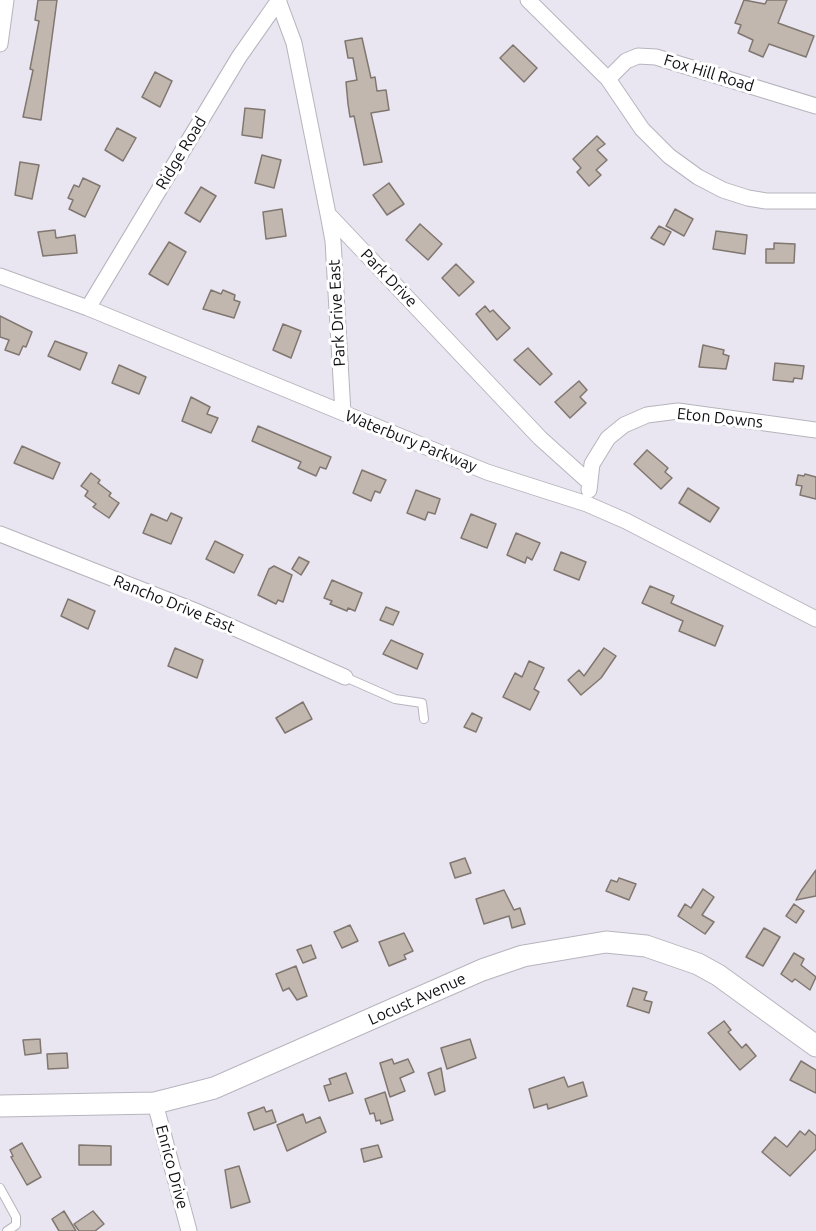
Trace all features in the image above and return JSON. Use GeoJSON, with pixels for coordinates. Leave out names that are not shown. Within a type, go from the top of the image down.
{"type":"FeatureCollection","features":[{"type":"Feature","properties":{"kind":"street"},"geometry":{"type":"LineString","coordinates":[[0,44],[6,0]]}},
{"type":"Feature","properties":{"kind":"street"},"geometry":{"type":"LineString","coordinates":[[278,0],[294,44],[328,214]]}},
{"type":"Feature","properties":{"kind":"street","name":"Ridge Road"},"geometry":{"type":"LineString","coordinates":[[88,308],[239,57],[278,0]]}},
{"type":"Feature","properties":{"kind":"street"},"geometry":{"type":"LineString","coordinates":[[528,0],[608,79],[642,129],[669,156],[698,177],[723,190],[748,198],[766,201],[816,201]]}},
{"type":"Feature","properties":{"kind":"street","name":"Fox Hill Road"},"geometry":{"type":"LineString","coordinates":[[608,79],[626,61],[638,56],[656,57],[816,106]]}},
{"type":"Feature","properties":{"kind":"street","name":"Park Drive East"},"geometry":{"type":"LineString","coordinates":[[328,214],[333,241],[343,413]]}},
{"type":"Feature","properties":{"kind":"street","name":"Park Drive"},"geometry":{"type":"LineString","coordinates":[[328,214],[540,438],[590,483]]}},
{"type":"Feature","properties":{"kind":"street","name":"Waterbury Parkway"},"geometry":{"type":"LineString","coordinates":[[0,276],[88,308],[487,472],[586,504],[626,521],[816,619]]}},
{"type":"Feature","properties":{"kind":"street","name":"Eton Downs"},"geometry":{"type":"LineString","coordinates":[[590,483],[592,464],[608,438],[624,425],[647,415],[678,411],[816,430]]}},
{"type":"Feature","properties":{"kind":"street"},"geometry":{"type":"LineString","coordinates":[[586,504],[590,483]]}},
{"type":"Feature","properties":{"kind":"street","name":"Rancho Drive East"},"geometry":{"type":"LineString","coordinates":[[0,534],[198,612],[345,677]]}},
{"type":"Feature","properties":{"kind":"street","name":"Locust Avenue"},"geometry":{"type":"LineString","coordinates":[[0,1106],[155,1103],[214,1088],[482,970],[523,956],[606,942],[645,946],[698,964],[718,975],[816,1046]]}},
{"type":"Feature","properties":{"kind":"street","name":"Enrico Drive"},"geometry":{"type":"LineString","coordinates":[[155,1103],[189,1231]]}},
{"type":"Feature","properties":{"kind":"lane"},"geometry":{"type":"LineString","coordinates":[[345,677],[395,699],[422,704],[424,719]]}},
{"type":"Feature","properties":{"kind":"lane"},"geometry":{"type":"LineString","coordinates":[[0,1188],[16,1217],[16,1225],[7,1231]]}},
{"type":"Feature","properties":{"kind":"building"},"geometry":{"type":"Polygon","coordinates":[[[38,0],[57,0],[41,120],[23,117],[33,70],[30,69],[39,21],[35,20],[38,0]]]}},
{"type":"Feature","properties":{"kind":"building"},"geometry":{"type":"Polygon","coordinates":[[[744,0],[765,4],[767,0],[787,0],[778,23],[814,36],[806,57],[769,44],[763,57],[749,51],[753,40],[738,33],[741,25],[735,23],[744,0]]]}},
{"type":"Feature","properties":{"kind":"building"},"geometry":{"type":"Polygon","coordinates":[[[362,38],[371,78],[375,77],[377,91],[386,90],[389,110],[371,113],[382,162],[364,165],[354,116],[350,117],[348,104],[346,82],[357,80],[353,58],[348,58],[345,41],[362,38]]]}},
{"type":"Feature","properties":{"kind":"building"},"geometry":{"type":"Polygon","coordinates":[[[513,45],[537,68],[524,82],[500,58],[513,45]]]}},
{"type":"Feature","properties":{"kind":"building"},"geometry":{"type":"Polygon","coordinates":[[[155,72],[172,81],[160,107],[142,97],[155,72]]]}},
{"type":"Feature","properties":{"kind":"building"},"geometry":{"type":"Polygon","coordinates":[[[245,108],[265,110],[262,138],[242,135],[245,108]]]}},
{"type":"Feature","properties":{"kind":"building"},"geometry":{"type":"Polygon","coordinates":[[[117,128],[136,138],[123,161],[105,150],[117,128]]]}},
{"type":"Feature","properties":{"kind":"building"},"geometry":{"type":"Polygon","coordinates":[[[597,136],[605,144],[597,150],[607,160],[596,170],[601,175],[589,186],[577,172],[581,168],[573,159],[597,136]]]}},
{"type":"Feature","properties":{"kind":"building"},"geometry":{"type":"Polygon","coordinates":[[[262,155],[281,160],[274,188],[255,183],[262,155]]]}},
{"type":"Feature","properties":{"kind":"building"},"geometry":{"type":"Polygon","coordinates":[[[20,162],[39,165],[32,199],[15,195],[20,162]]]}},
{"type":"Feature","properties":{"kind":"building"},"geometry":{"type":"Polygon","coordinates":[[[83,178],[100,186],[85,217],[69,209],[73,200],[68,198],[74,185],[79,187],[83,178]]]}},
{"type":"Feature","properties":{"kind":"building"},"geometry":{"type":"Polygon","coordinates":[[[389,183],[404,204],[387,215],[373,195],[389,183]]]}},
{"type":"Feature","properties":{"kind":"building"},"geometry":{"type":"Polygon","coordinates":[[[201,187],[216,196],[200,222],[185,213],[201,187]]]}},
{"type":"Feature","properties":{"kind":"building"},"geometry":{"type":"Polygon","coordinates":[[[282,209],[286,236],[266,239],[263,212],[282,209]]]}},
{"type":"Feature","properties":{"kind":"building"},"geometry":{"type":"Polygon","coordinates":[[[675,209],[693,219],[684,236],[666,226],[675,209]]]}},
{"type":"Feature","properties":{"kind":"building"},"geometry":{"type":"Polygon","coordinates":[[[420,224],[442,244],[428,260],[406,240],[420,224]]]}},
{"type":"Feature","properties":{"kind":"building"},"geometry":{"type":"Polygon","coordinates":[[[659,226],[671,232],[664,245],[651,238],[659,226]]]}},
{"type":"Feature","properties":{"kind":"building"},"geometry":{"type":"Polygon","coordinates":[[[55,230],[56,238],[75,235],[77,253],[43,256],[38,232],[55,230]]]}},
{"type":"Feature","properties":{"kind":"building"},"geometry":{"type":"Polygon","coordinates":[[[716,231],[747,235],[745,254],[713,249],[716,231]]]}},
{"type":"Feature","properties":{"kind":"building"},"geometry":{"type":"Polygon","coordinates":[[[169,242],[186,252],[168,285],[149,274],[169,242]]]}},
{"type":"Feature","properties":{"kind":"building"},"geometry":{"type":"Polygon","coordinates":[[[774,243],[795,244],[794,263],[766,263],[766,249],[774,249],[774,243]]]}},
{"type":"Feature","properties":{"kind":"building"},"geometry":{"type":"Polygon","coordinates":[[[456,264],[474,282],[459,296],[442,278],[456,264]]]}},
{"type":"Feature","properties":{"kind":"building"},"geometry":{"type":"Polygon","coordinates":[[[211,290],[221,294],[223,290],[235,295],[234,300],[240,302],[234,318],[203,309],[211,290]]]}},
{"type":"Feature","properties":{"kind":"building"},"geometry":{"type":"Polygon","coordinates":[[[485,306],[490,312],[493,310],[510,328],[497,340],[476,314],[485,306]]]}},
{"type":"Feature","properties":{"kind":"building"},"geometry":{"type":"Polygon","coordinates":[[[0,316],[32,332],[26,347],[23,346],[19,355],[5,350],[9,340],[0,337],[0,316]]]}},
{"type":"Feature","properties":{"kind":"building"},"geometry":{"type":"Polygon","coordinates":[[[283,324],[301,331],[291,358],[273,350],[283,324]]]}},
{"type":"Feature","properties":{"kind":"building"},"geometry":{"type":"Polygon","coordinates":[[[55,341],[87,353],[80,370],[48,356],[55,341]]]}},
{"type":"Feature","properties":{"kind":"building"},"geometry":{"type":"Polygon","coordinates":[[[703,345],[724,350],[723,354],[729,356],[726,369],[699,367],[703,345]]]}},
{"type":"Feature","properties":{"kind":"building"},"geometry":{"type":"Polygon","coordinates":[[[528,348],[552,374],[540,385],[514,360],[528,348]]]}},
{"type":"Feature","properties":{"kind":"building"},"geometry":{"type":"Polygon","coordinates":[[[775,363],[804,366],[802,379],[794,378],[793,382],[773,380],[775,363]]]}},
{"type":"Feature","properties":{"kind":"building"},"geometry":{"type":"Polygon","coordinates":[[[119,365],[146,377],[139,394],[112,383],[119,365]]]}},
{"type":"Feature","properties":{"kind":"building"},"geometry":{"type":"Polygon","coordinates":[[[579,381],[587,390],[580,397],[586,403],[570,418],[555,402],[579,381]]]}},
{"type":"Feature","properties":{"kind":"building"},"geometry":{"type":"Polygon","coordinates":[[[191,397],[210,407],[207,414],[218,418],[211,433],[182,421],[191,397]]]}},
{"type":"Feature","properties":{"kind":"building"},"geometry":{"type":"Polygon","coordinates":[[[258,426],[331,457],[326,469],[320,467],[316,476],[298,468],[301,462],[252,441],[258,426]]]}},
{"type":"Feature","properties":{"kind":"building"},"geometry":{"type":"Polygon","coordinates":[[[22,446],[60,463],[53,479],[14,463],[22,446]]]}},
{"type":"Feature","properties":{"kind":"building"},"geometry":{"type":"Polygon","coordinates":[[[647,450],[668,468],[665,472],[672,478],[661,489],[634,464],[647,450]]]}},
{"type":"Feature","properties":{"kind":"building"},"geometry":{"type":"Polygon","coordinates":[[[362,470],[386,480],[380,493],[375,491],[371,501],[353,493],[362,470]]]}},
{"type":"Feature","properties":{"kind":"building"},"geometry":{"type":"Polygon","coordinates":[[[91,473],[100,480],[98,483],[111,493],[109,496],[119,503],[109,518],[93,507],[96,504],[85,496],[88,491],[81,486],[91,473]]]}},
{"type":"Feature","properties":{"kind":"building"},"geometry":{"type":"Polygon","coordinates":[[[805,474],[816,477],[816,499],[800,495],[802,486],[796,485],[798,475],[804,476],[805,474]]]}},
{"type":"Feature","properties":{"kind":"building"},"geometry":{"type":"Polygon","coordinates":[[[688,488],[719,508],[710,522],[679,503],[688,488]]]}},
{"type":"Feature","properties":{"kind":"building"},"geometry":{"type":"Polygon","coordinates":[[[416,490],[440,499],[435,514],[428,512],[425,520],[407,513],[416,490]]]}},
{"type":"Feature","properties":{"kind":"building"},"geometry":{"type":"Polygon","coordinates":[[[171,513],[182,518],[171,544],[143,533],[151,514],[167,521],[171,513]]]}},
{"type":"Feature","properties":{"kind":"building"},"geometry":{"type":"Polygon","coordinates":[[[471,514],[496,524],[487,548],[461,538],[471,514]]]}},
{"type":"Feature","properties":{"kind":"building"},"geometry":{"type":"Polygon","coordinates":[[[516,533],[540,543],[532,560],[527,557],[525,563],[507,555],[516,533]]]}},
{"type":"Feature","properties":{"kind":"building"},"geometry":{"type":"Polygon","coordinates":[[[215,541],[243,555],[234,573],[206,559],[215,541]]]}},
{"type":"Feature","properties":{"kind":"building"},"geometry":{"type":"Polygon","coordinates":[[[561,552],[586,562],[579,580],[554,570],[561,552]]]}},
{"type":"Feature","properties":{"kind":"building"},"geometry":{"type":"Polygon","coordinates":[[[299,557],[309,562],[301,575],[292,569],[299,557]]]}},
{"type":"Feature","properties":{"kind":"building"},"geometry":{"type":"Polygon","coordinates":[[[274,566],[292,575],[283,602],[278,600],[276,604],[258,595],[269,569],[274,566]]]}},
{"type":"Feature","properties":{"kind":"building"},"geometry":{"type":"Polygon","coordinates":[[[332,580],[362,593],[355,611],[348,608],[347,611],[330,604],[332,601],[324,598],[332,580]]]}},
{"type":"Feature","properties":{"kind":"building"},"geometry":{"type":"Polygon","coordinates":[[[650,586],[674,596],[671,603],[723,626],[715,646],[679,631],[683,621],[642,603],[650,586]]]}},
{"type":"Feature","properties":{"kind":"building"},"geometry":{"type":"Polygon","coordinates":[[[68,599],[95,611],[88,629],[61,616],[68,599]]]}},
{"type":"Feature","properties":{"kind":"building"},"geometry":{"type":"Polygon","coordinates":[[[386,607],[399,612],[393,625],[380,620],[386,607]]]}},
{"type":"Feature","properties":{"kind":"building"},"geometry":{"type":"Polygon","coordinates":[[[391,640],[423,654],[417,669],[383,654],[391,640]]]}},
{"type":"Feature","properties":{"kind":"building"},"geometry":{"type":"Polygon","coordinates":[[[175,648],[203,660],[197,678],[168,666],[175,648]]]}},
{"type":"Feature","properties":{"kind":"building"},"geometry":{"type":"Polygon","coordinates":[[[604,648],[616,656],[601,678],[581,695],[568,680],[579,670],[584,676],[604,648]]]}},
{"type":"Feature","properties":{"kind":"building"},"geometry":{"type":"Polygon","coordinates":[[[529,661],[544,668],[534,689],[539,692],[530,710],[503,697],[515,673],[522,677],[529,661]]]}},
{"type":"Feature","properties":{"kind":"building"},"geometry":{"type":"Polygon","coordinates":[[[303,702],[312,719],[285,733],[276,718],[303,702]]]}},
{"type":"Feature","properties":{"kind":"building"},"geometry":{"type":"Polygon","coordinates":[[[472,713],[482,718],[476,732],[464,727],[472,713]]]}},
{"type":"Feature","properties":{"kind":"building"},"geometry":{"type":"Polygon","coordinates":[[[465,858],[471,873],[455,878],[450,863],[465,858]]]}},
{"type":"Feature","properties":{"kind":"building"},"geometry":{"type":"Polygon","coordinates":[[[816,870],[816,896],[796,900],[801,891],[816,870]]]}},
{"type":"Feature","properties":{"kind":"building"},"geometry":{"type":"Polygon","coordinates":[[[619,878],[636,884],[629,900],[606,891],[611,880],[617,882],[619,878]]]}},
{"type":"Feature","properties":{"kind":"building"},"geometry":{"type":"Polygon","coordinates":[[[703,889],[714,897],[702,915],[714,922],[705,934],[678,916],[685,904],[691,908],[703,889]]]}},
{"type":"Feature","properties":{"kind":"building"},"geometry":{"type":"Polygon","coordinates":[[[504,890],[514,910],[520,908],[525,924],[512,928],[509,916],[484,924],[476,899],[504,890]]]}},
{"type":"Feature","properties":{"kind":"building"},"geometry":{"type":"Polygon","coordinates":[[[794,904],[804,911],[796,923],[786,916],[794,904]]]}},
{"type":"Feature","properties":{"kind":"building"},"geometry":{"type":"Polygon","coordinates":[[[350,925],[358,941],[342,948],[334,932],[350,925]]]}},
{"type":"Feature","properties":{"kind":"building"},"geometry":{"type":"Polygon","coordinates":[[[764,928],[780,937],[763,966],[746,957],[764,928]]]}},
{"type":"Feature","properties":{"kind":"building"},"geometry":{"type":"Polygon","coordinates":[[[404,933],[413,951],[404,955],[406,959],[389,966],[379,942],[404,933]]]}},
{"type":"Feature","properties":{"kind":"building"},"geometry":{"type":"Polygon","coordinates":[[[311,945],[316,958],[303,963],[297,950],[311,945]]]}},
{"type":"Feature","properties":{"kind":"building"},"geometry":{"type":"Polygon","coordinates":[[[794,953],[804,959],[801,965],[816,977],[810,990],[795,979],[792,982],[781,974],[794,953]]]}},
{"type":"Feature","properties":{"kind":"building"},"geometry":{"type":"Polygon","coordinates":[[[296,966],[307,996],[297,1000],[289,988],[283,991],[276,974],[296,966]]]}},
{"type":"Feature","properties":{"kind":"building"},"geometry":{"type":"Polygon","coordinates":[[[633,988],[647,992],[644,1000],[652,1002],[649,1013],[627,1006],[633,988]]]}},
{"type":"Feature","properties":{"kind":"building"},"geometry":{"type":"Polygon","coordinates":[[[724,1021],[731,1030],[728,1032],[742,1048],[746,1044],[756,1056],[740,1070],[708,1033],[724,1021]]]}},
{"type":"Feature","properties":{"kind":"building"},"geometry":{"type":"Polygon","coordinates":[[[40,1039],[41,1053],[25,1055],[23,1040],[40,1039]]]}},
{"type":"Feature","properties":{"kind":"building"},"geometry":{"type":"Polygon","coordinates":[[[470,1039],[476,1058],[447,1069],[441,1048],[470,1039]]]}},
{"type":"Feature","properties":{"kind":"building"},"geometry":{"type":"Polygon","coordinates":[[[67,1053],[68,1068],[48,1069],[47,1054],[67,1053]]]}},
{"type":"Feature","properties":{"kind":"building"},"geometry":{"type":"Polygon","coordinates":[[[392,1059],[394,1064],[408,1059],[414,1072],[400,1078],[405,1091],[390,1097],[380,1063],[392,1059]]]}},
{"type":"Feature","properties":{"kind":"building"},"geometry":{"type":"Polygon","coordinates":[[[801,1061],[816,1070],[816,1093],[790,1080],[801,1061]]]}},
{"type":"Feature","properties":{"kind":"building"},"geometry":{"type":"Polygon","coordinates":[[[441,1068],[445,1091],[435,1095],[428,1073],[441,1068]]]}},
{"type":"Feature","properties":{"kind":"building"},"geometry":{"type":"Polygon","coordinates":[[[346,1073],[353,1093],[329,1101],[324,1086],[331,1084],[329,1079],[346,1073]]]}},
{"type":"Feature","properties":{"kind":"building"},"geometry":{"type":"Polygon","coordinates":[[[564,1077],[568,1087],[583,1082],[587,1096],[548,1109],[547,1104],[534,1108],[529,1089],[564,1077]]]}},
{"type":"Feature","properties":{"kind":"building"},"geometry":{"type":"Polygon","coordinates":[[[385,1092],[393,1120],[381,1124],[380,1120],[376,1121],[374,1113],[370,1114],[365,1099],[385,1092]]]}},
{"type":"Feature","properties":{"kind":"building"},"geometry":{"type":"Polygon","coordinates":[[[264,1107],[266,1112],[272,1110],[276,1122],[254,1130],[248,1113],[264,1107]]]}},
{"type":"Feature","properties":{"kind":"building"},"geometry":{"type":"Polygon","coordinates":[[[303,1114],[306,1123],[320,1117],[326,1132],[287,1151],[277,1125],[303,1114]]]}},
{"type":"Feature","properties":{"kind":"building"},"geometry":{"type":"Polygon","coordinates":[[[809,1130],[816,1136],[816,1149],[790,1176],[762,1152],[775,1137],[787,1147],[800,1131],[805,1135],[809,1130]]]}},
{"type":"Feature","properties":{"kind":"building"},"geometry":{"type":"Polygon","coordinates":[[[22,1143],[41,1177],[27,1185],[11,1157],[13,1156],[10,1150],[22,1143]]]}},
{"type":"Feature","properties":{"kind":"building"},"geometry":{"type":"Polygon","coordinates":[[[79,1145],[111,1146],[111,1165],[79,1165],[79,1145]]]}},
{"type":"Feature","properties":{"kind":"building"},"geometry":{"type":"Polygon","coordinates":[[[378,1145],[382,1157],[364,1162],[361,1149],[378,1145]]]}},
{"type":"Feature","properties":{"kind":"building"},"geometry":{"type":"Polygon","coordinates":[[[239,1166],[250,1202],[231,1208],[225,1170],[239,1166]]]}},
{"type":"Feature","properties":{"kind":"building"},"geometry":{"type":"Polygon","coordinates":[[[64,1211],[76,1231],[59,1231],[52,1219],[64,1211]]]}},
{"type":"Feature","properties":{"kind":"building"},"geometry":{"type":"Polygon","coordinates":[[[93,1211],[104,1224],[95,1231],[79,1231],[74,1224],[93,1211]]]}}]}
